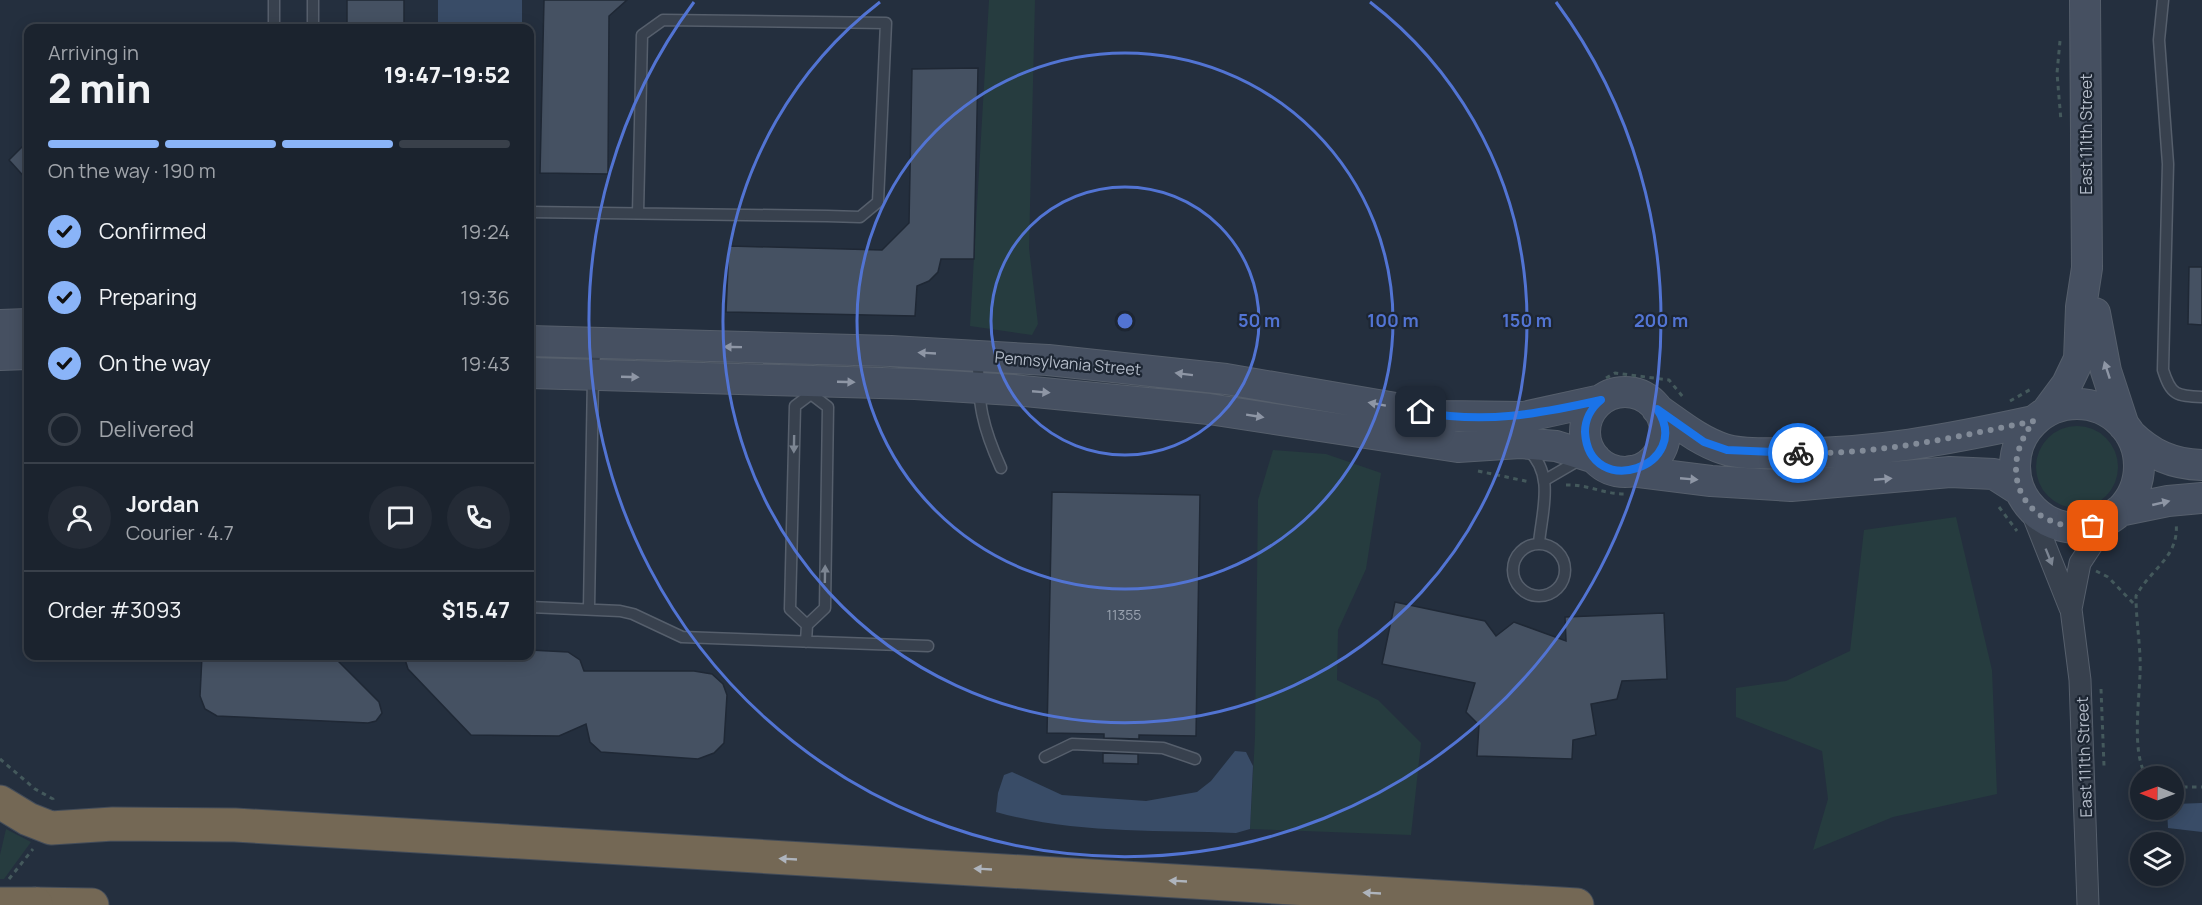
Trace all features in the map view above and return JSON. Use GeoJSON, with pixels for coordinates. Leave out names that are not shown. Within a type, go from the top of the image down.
{"type":"FeatureCollection","features":[{"type":"Feature","properties":{"kind":"highway"},"geometry":{"type":"LineString","coordinates":[[0,802],[28,819],[51,828],[120,824],[247,826],[1577,905]]}},
{"type":"Feature","properties":{"kind":"highway"},"geometry":{"type":"LineString","coordinates":[[15,899],[92,905]]}},
{"type":"Feature","properties":{"kind":"main road","name":"East 111th Street"},"geometry":{"type":"LineString","coordinates":[[2040,416],[2067,384],[2079,359],[2081,307],[2087,268],[2085,0]]}},
{"type":"Feature","properties":{"kind":"main road","name":"East 111th Street"},"geometry":{"type":"LineString","coordinates":[[2087,268],[2102,356],[2127,430]]}},
{"type":"Feature","properties":{"kind":"main road"},"geometry":{"type":"LineString","coordinates":[[0,325],[24,324]]}},
{"type":"Feature","properties":{"kind":"main road","name":"Pennsylvania Street"},"geometry":{"type":"LineString","coordinates":[[534,341],[596,344],[812,371],[1209,409],[1458,447],[1520,443],[1556,446],[1592,457]]}},
{"type":"Feature","properties":{"kind":"main road"},"geometry":{"type":"LineString","coordinates":[[0,355],[24,354]]}},
{"type":"Feature","properties":{"kind":"main road","name":"Pennsylvania Street"},"geometry":{"type":"LineString","coordinates":[[534,373],[593,376],[812,371],[978,355],[1119,366],[1227,379],[1442,416],[1524,417],[1601,400]]}},
{"type":"Feature","properties":{"kind":"main road"},"geometry":{"type":"LineString","coordinates":[[2193,508],[2168,501],[2114,515],[2093,526],[2075,528],[2058,525],[2015,500],[1994,474],[1950,472],[1791,486],[1711,481],[1611,470],[1592,457],[1586,441],[1585,428],[1588,415],[1601,400],[1618,392],[1631,392],[1644,396],[1657,409],[1704,442],[1727,450],[1828,454],[1889,448],[1979,434],[2040,416],[2067,404],[2089,405],[2108,412],[2149,451],[2171,462],[2202,465]]}},
{"type":"Feature","properties":{"kind":"main road"},"geometry":{"type":"LineString","coordinates":[[1631,471],[1649,464],[1658,454],[1664,442],[1665,428],[1657,409]]}},
{"type":"Feature","properties":{"kind":"main road"},"geometry":{"type":"LineString","coordinates":[[2015,500],[2016,453],[2022,436],[2040,416]]}},
{"type":"Feature","properties":{"kind":"main road"},"geometry":{"type":"LineString","coordinates":[[2114,515],[2132,494],[2138,474],[2138,460],[2127,430]]}},
{"type":"Feature","properties":{"kind":"street","name":"East 111th Street"},"geometry":{"type":"LineString","coordinates":[[2015,500],[2071,609]]}},
{"type":"Feature","properties":{"kind":"street","name":"East 111th Street"},"geometry":{"type":"LineString","coordinates":[[2088,895],[2080,680],[2071,609],[2079,562],[2114,515]]}},
{"type":"Feature","properties":{"kind":"lane"},"geometry":{"type":"LineString","coordinates":[[274,0],[274,24]]}},
{"type":"Feature","properties":{"kind":"lane"},"geometry":{"type":"LineString","coordinates":[[313,0],[313,24]]}},
{"type":"Feature","properties":{"kind":"lane"},"geometry":{"type":"LineString","coordinates":[[2163,0],[2159,40],[2168,164],[2163,370],[2169,389],[2182,397],[2202,397]]}},
{"type":"Feature","properties":{"kind":"lane"},"geometry":{"type":"LineString","coordinates":[[534,212],[860,217],[878,202],[886,23],[663,20],[642,35],[638,213]]}},
{"type":"Feature","properties":{"kind":"lane"},"geometry":{"type":"LineString","coordinates":[[589,608],[593,376],[596,344]]}},
{"type":"Feature","properties":{"kind":"lane"},"geometry":{"type":"LineString","coordinates":[[978,355],[978,388],[986,434],[1001,468]]}},
{"type":"Feature","properties":{"kind":"lane"},"geometry":{"type":"LineString","coordinates":[[807,625],[790,609],[795,406],[812,371]]}},
{"type":"Feature","properties":{"kind":"lane"},"geometry":{"type":"LineString","coordinates":[[806,642],[807,625],[825,608],[828,407],[812,371]]}},
{"type":"Feature","properties":{"kind":"lane"},"geometry":{"type":"LineString","coordinates":[[1520,443],[1541,465],[1545,480],[1539,543]]}},
{"type":"Feature","properties":{"kind":"lane"},"geometry":{"type":"LineString","coordinates":[[1545,480],[1592,457]]}},
{"type":"Feature","properties":{"kind":"lane"},"geometry":{"type":"LineString","coordinates":[[1539,543],[1559,553],[1565,568],[1562,583],[1556,590],[1540,596],[1523,590],[1514,575],[1516,558],[1522,551],[1539,543]]}},
{"type":"Feature","properties":{"kind":"lane"},"geometry":{"type":"LineString","coordinates":[[534,607],[589,608],[633,614],[682,637],[928,646]]}},
{"type":"Feature","properties":{"kind":"lane"},"geometry":{"type":"LineString","coordinates":[[1045,757],[1072,744],[1163,748],[1195,759]]}},
{"type":"Feature","properties":{"kind":"path"},"geometry":{"type":"LineString","coordinates":[[2015,500],[2018,532]]}},
{"type":"Feature","properties":{"kind":"path"},"geometry":{"type":"LineString","coordinates":[[2167,522],[2176,521],[2193,508]]}},
{"type":"Feature","properties":{"kind":"path"},"geometry":{"type":"LineString","coordinates":[[2143,766],[2140,759],[2140,658],[2136,606],[2139,591],[2158,565],[2172,552],[2176,541],[2176,521]]}},
{"type":"Feature","properties":{"kind":"path"},"geometry":{"type":"LineString","coordinates":[[2092,576],[2097,563]]}},
{"type":"Feature","properties":{"kind":"path"},"geometry":{"type":"LineString","coordinates":[[2094,570],[2108,577],[2136,606]]}},
{"type":"Feature","properties":{"kind":"path"},"geometry":{"type":"LineString","coordinates":[[2101,682],[2104,773]]}},
{"type":"Feature","properties":{"kind":"path"},"geometry":{"type":"LineString","coordinates":[[0,759],[35,789],[53,799],[51,806]]}},
{"type":"Feature","properties":{"kind":"path"},"geometry":{"type":"LineString","coordinates":[[2184,786],[2202,787]]}},
{"type":"Feature","properties":{"kind":"path"},"geometry":{"type":"LineString","coordinates":[[15,899],[9,879],[35,845]]}},
{"type":"Feature","properties":{"kind":"green space"},"geometry":{"type":"Polygon","coordinates":[[[989,0],[1035,0],[1029,248],[1038,324],[1032,335],[970,326],[989,0]]]}},
{"type":"Feature","properties":{"kind":"green space"},"geometry":{"type":"Polygon","coordinates":[[[2077,426],[2093,429],[2106,438],[2115,451],[2118,467],[2115,483],[2106,496],[2093,505],[2077,508],[2061,505],[2048,496],[2039,483],[2036,467],[2039,451],[2048,438],[2061,429],[2077,426]]]}},
{"type":"Feature","properties":{"kind":"green space"},"geometry":{"type":"Polygon","coordinates":[[[1273,450],[1326,454],[1381,473],[1366,569],[1338,630],[1337,680],[1378,700],[1421,743],[1411,835],[1250,829],[1255,737],[1258,500],[1273,450]]]}},
{"type":"Feature","properties":{"kind":"green space"},"geometry":{"type":"Polygon","coordinates":[[[1956,517],[1992,670],[1997,794],[1893,817],[1813,850],[1828,799],[1822,751],[1736,717],[1736,688],[1786,681],[1850,651],[1864,530],[1956,517]]]}},
{"type":"Feature","properties":{"kind":"green space"},"geometry":{"type":"Polygon","coordinates":[[[6,829],[31,842],[4,879],[0,879],[0,855],[6,829]]]}},
{"type":"Feature","properties":{"kind":"water"},"geometry":{"type":"Polygon","coordinates":[[[438,0],[522,0],[522,24],[438,24],[438,0]]]}},
{"type":"Feature","properties":{"kind":"water"},"geometry":{"type":"Polygon","coordinates":[[[1235,751],[1246,752],[1253,766],[1250,829],[1236,833],[1085,828],[996,812],[998,793],[1004,775],[1012,772],[1062,795],[1146,801],[1197,792],[1211,781],[1235,751]]]}},
{"type":"Feature","properties":{"kind":"water"},"geometry":{"type":"Polygon","coordinates":[[[2202,803],[2202,832],[2168,828],[2168,820],[2184,820],[2184,804],[2202,803]]]}},
{"type":"Feature","properties":{"kind":"building"},"geometry":{"type":"Polygon","coordinates":[[[347,0],[404,0],[404,24],[347,24],[347,0]]]}},
{"type":"Feature","properties":{"kind":"building"},"geometry":{"type":"Polygon","coordinates":[[[544,0],[627,0],[609,16],[608,174],[540,173],[544,0]]]}},
{"type":"Feature","properties":{"kind":"building"},"geometry":{"type":"Polygon","coordinates":[[[978,68],[974,259],[941,259],[938,272],[929,281],[917,286],[915,316],[726,312],[729,246],[882,250],[909,223],[912,69],[978,68]]]}},
{"type":"Feature","properties":{"kind":"building"},"geometry":{"type":"Polygon","coordinates":[[[24,145],[24,177],[9,160],[24,145]]]}},
{"type":"Feature","properties":{"kind":"building"},"geometry":{"type":"Polygon","coordinates":[[[2189,267],[2202,267],[2202,325],[2188,324],[2189,267]]]}},
{"type":"Feature","properties":{"kind":"building"},"geometry":{"type":"Polygon","coordinates":[[[1052,492],[1200,495],[1196,736],[1139,735],[1139,739],[1104,738],[1104,734],[1047,733],[1052,492]]]}},
{"type":"Feature","properties":{"kind":"building"},"geometry":{"type":"Polygon","coordinates":[[[1395,602],[1485,621],[1496,636],[1514,622],[1566,641],[1565,617],[1664,613],[1667,679],[1622,681],[1617,699],[1591,704],[1596,735],[1573,740],[1572,759],[1477,756],[1479,725],[1466,712],[1475,683],[1382,664],[1395,602]]]}},
{"type":"Feature","properties":{"kind":"building"},"geometry":{"type":"Polygon","coordinates":[[[534,650],[568,652],[580,660],[584,671],[694,671],[712,674],[723,684],[727,695],[724,743],[714,753],[698,759],[601,752],[590,742],[586,724],[559,736],[471,735],[408,669],[405,660],[534,660],[534,650]]]}},
{"type":"Feature","properties":{"kind":"building"},"geometry":{"type":"Polygon","coordinates":[[[202,660],[337,660],[379,702],[382,713],[376,721],[368,723],[217,716],[205,709],[200,696],[202,660]]]}},
{"type":"Feature","properties":{"kind":"building"},"geometry":{"type":"Polygon","coordinates":[[[1103,753],[1138,754],[1138,764],[1103,763],[1103,753]]]}},
{"type":"Feature","properties":{"kind":"way so far"},"geometry":{"type":"LineString","coordinates":[[1798,453],[1828,454],[1889,448],[1958,438],[2034,421],[2022,436],[2016,453],[2015,472],[2019,490],[2029,505],[2042,517],[2058,525],[2075,528],[2093,526]]}},
{"type":"Feature","properties":{"kind":"route"},"geometry":{"type":"LineString","coordinates":[[1421,412],[1442,416],[1524,417],[1601,400],[1595,404],[1588,415],[1585,428],[1586,441],[1591,453],[1600,463],[1611,470],[1624,472],[1638,470],[1649,464],[1658,454],[1664,442],[1665,428],[1657,409],[1704,442],[1727,450],[1798,453]]}}]}
